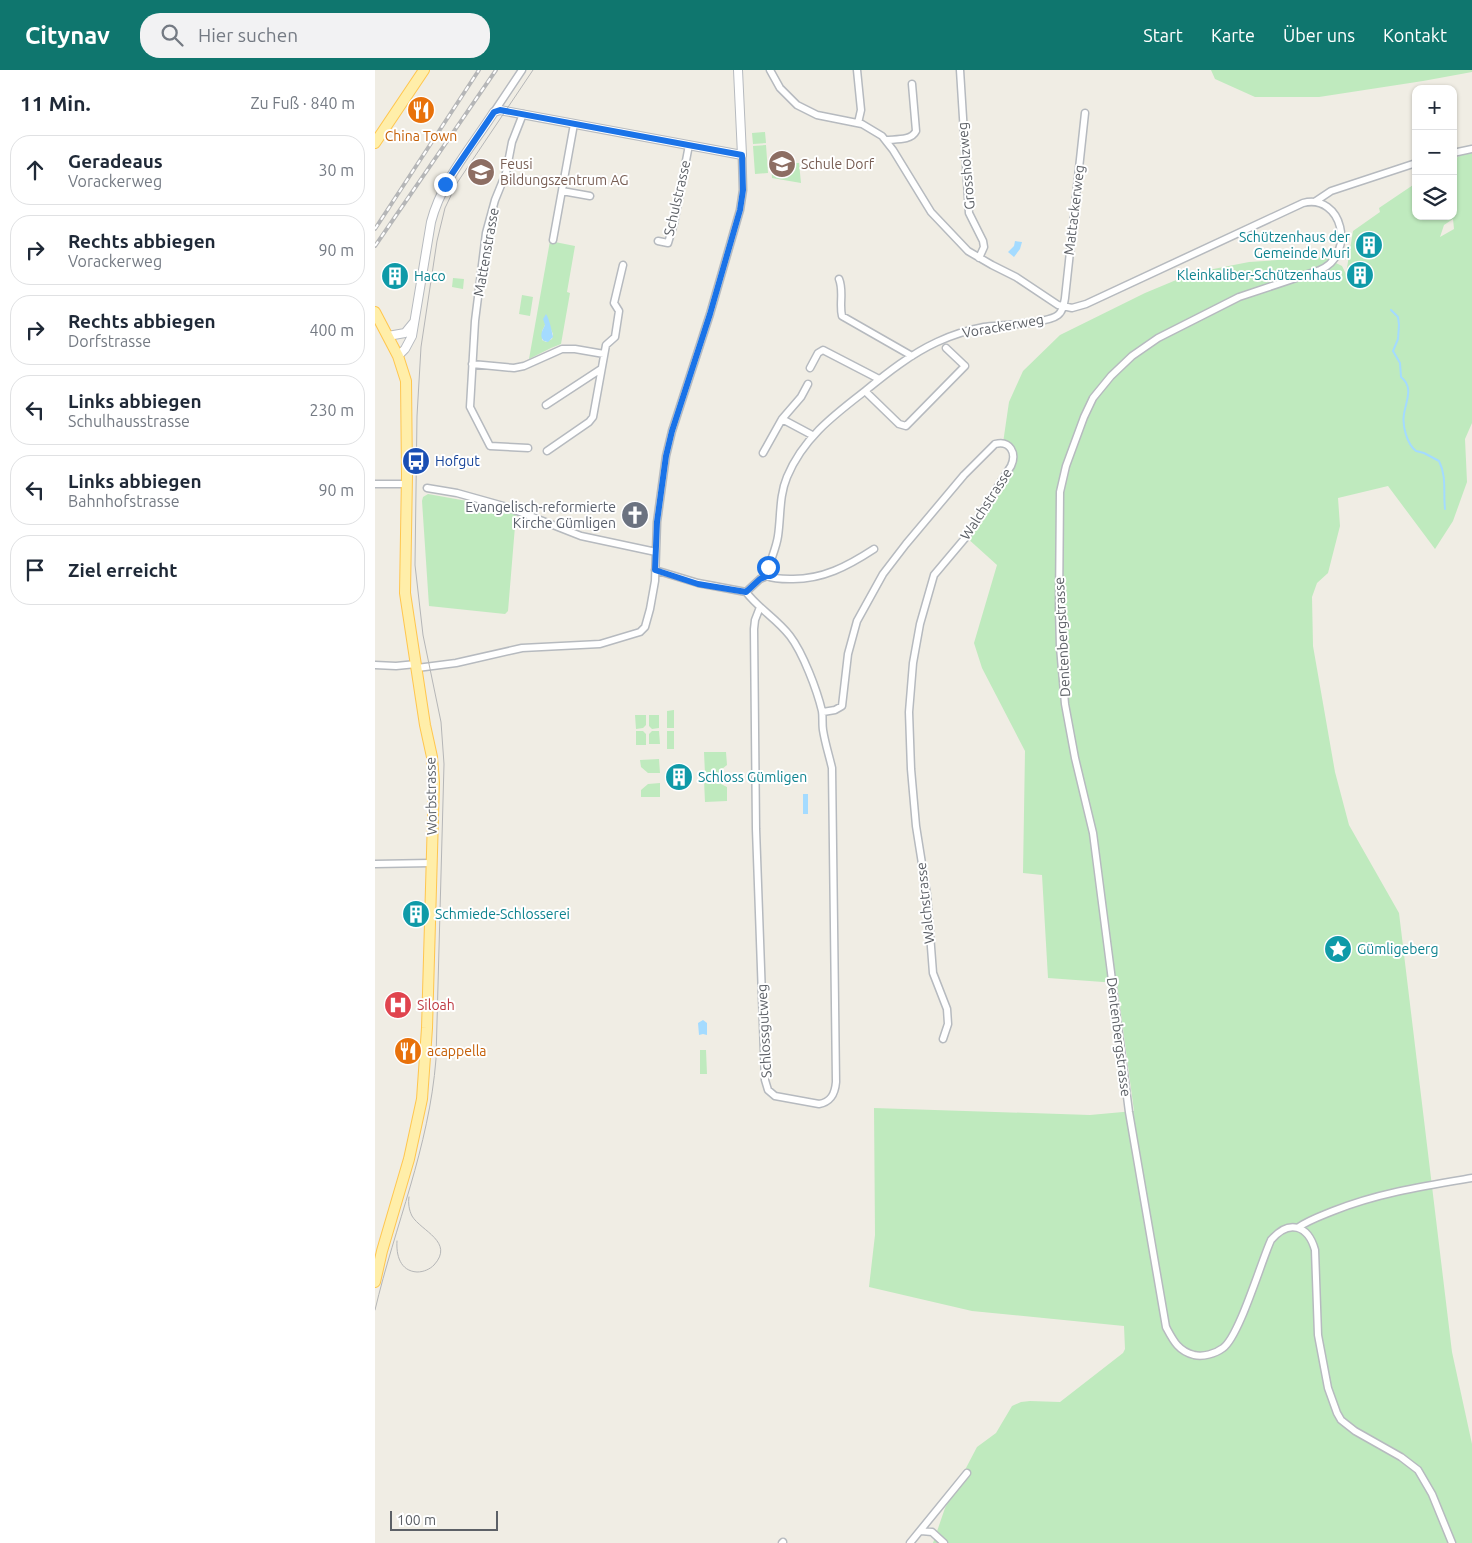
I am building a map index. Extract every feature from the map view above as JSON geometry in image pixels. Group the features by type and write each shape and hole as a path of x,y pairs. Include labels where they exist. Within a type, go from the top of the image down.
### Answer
{"main road":[{"path":"375,143 424,70"},
{"name":"Worbstrasse","path":"375,312 398,356 404,372 407,392 405,593 407,616 433,765 427,1028 422,1099 409,1159 382,1251 375,1282"}],"street":[{"path":"398,356 411,340 431,222 445,184 523,70"},
{"path":"375,664 416,666 456,663 522,648 600,644 630,635 642,629 648,618 655,570 661,494 672,431 710,314 740,210 743,190 737,70"},
{"path":"771,70 780,88 797,105 817,116 858,123 871,128 885,140 939,222 968,251 1016,277 1063,306 1072,308 1086,304 1289,209 1316,201 1331,191 1412,164"},
{"path":"857,70 861,110 858,123"},
{"name":"Grossholzweg","path":"960,70 969,213 983,241 984,247 979,258"},
{"path":"885,140 910,138 915,135 911,84"},
{"path":"494,112 500,110 742,155"},
{"name":"Mattackerweg","path":"1063,306 1085,113"},
{"name":"Mattenstrasse","path":"523,114 512,142 505,173 486,233 475,315 471,408 490,446 528,448"},
{"path":"553,240 574,124"},
{"name":"Schulstrasse","path":"658,241 668,243 674,223 689,145"},
{"path":"1457,152 1472,149"},
{"path":"562,191 590,196"},
{"name":"Dentenbergstrasse","path":"1316,201 1333,214 1342,230 1341,246 1333,261 1320,270 1239,297 1158,338 1132,356 1093,398 1084,417 1063,476 1059,508 1060,648 1065,704 1075,758 1093,833 1129,1112 1166,1327 1179,1348 1191,1354 1201,1357 1224,1348 1237,1326 1271,1240 1283,1230 1299,1227 1345,1206 1383,1194 1472,1178"},
{"path":"547,451 589,422 593,417 606,345 615,337 619,311 614,303 623,266"},
{"path":"839,279 842,286 840,308 842,316 912,356"},
{"name":"Vorackerweg","path":"767,576 778,538 780,503 786,479 797,457 812,435 846,404 879,379 937,341 986,327 1016,325 1056,316 1063,306"},
{"path":"388,336 405,333 414,322"},
{"path":"865,391 899,424 906,426 965,366 946,348"},
{"path":"472,364 514,368 524,366 562,349 575,349 604,354"},
{"path":"810,368 818,353 823,350 879,379"},
{"path":"546,405 601,370"},
{"path":"763,453 782,419 801,396 808,384"},
{"path":"782,419 812,435"},
{"name":"Walchstrasse","path":"823,712 835,710 842,706 848,654 857,621 883,574 964,476 995,444 1008,445 1013,452 1011,466 966,537 934,575 922,616 913,663 909,712 912,778 916,826 927,895 933,974 947,1009 948,1024 943,1039"},
{"path":"375,484 407,484"},
{"path":"427,488 457,493 507,507 581,536 656,552"},
{"path":"746,592 760,579 767,576 775,579 800,580 819,576 834,571 874,549"},
{"path":"655,570 698,584 746,592 776,620 795,643 804,660 823,712"},
{"name":"Schlossgutweg","path":"760,607 754,629 755,809 765,1080 768,1090 775,1096 819,1104 826,1102 833,1096 836,1082 833,783 832,768 823,731 823,712"},
{"path":"375,864 431,862"},
{"path":"1299,1227 1308,1234 1315,1250 1318,1335 1326,1380 1337,1413 1355,1431 1401,1457 1418,1470 1432,1494 1452,1543"},
{"path":"910,1543 967,1473"},
{"path":"921,1530 932,1532 945,1543"}],"green space":[{"path":"1211,70 1472,70 1472,72 1319,97 1255,97 1215,79"},
{"path":"765,132 766,143 753,144 752,133"},
{"path":"766,145 768,173 755,174 753,146"},
{"path":"1472,148 1472,423 1465,439 1467,482 1453,521 1435,549 1388,486 1338,498 1340,526 1328,573 1317,583 1312,597 1313,646 1335,772 1349,825 1399,913 1452,1352 1472,1444 1472,1543 933,1543 945,1508 977,1447 996,1433 1012,1406 1030,1401 1060,1402 1123,1353 1125,1349 1124,1326 972,1311 869,1287 875,1235 874,1108 1090,1115 1134,1111 1117,983 1048,978 1042,875 1023,873 1025,751 982,668 974,643 997,565 966,537 1013,456 1003,443 1009,402 1023,371 1060,335 1145,293 1193,273 1249,262 1324,257 1342,266 1346,274 1353,231 1380,212 1379,208 1412,186 1412,220 1452,220 1444,225 1440,237 1454,229 1453,220 1457,220 1457,157"},
{"path":"795,163 799,163 801,183 772,178 771,166 794,167"},
{"path":"550,241 575,246 567,292 570,293 561,344 529,359","holes":["545,325 549,325 553,334 552,339 546,342 542,340 542,331"]},
{"path":"453,278 464,279 463,289 452,287"},
{"path":"522,295 533,297 530,316 519,314"},
{"path":"428,494 478,503 516,514 508,611 505,614 429,606 422,501 423,497"},
{"path":"674,710 674,728 667,728 667,711"},
{"path":"635,715 646,715 646,725 643,728 636,729"},
{"path":"649,715 659,715 659,728 652,729 649,726"},
{"path":"636,731 643,731 646,734 646,745 636,745"},
{"path":"652,731 659,731 660,744 649,744 649,734"},
{"path":"667,731 674,731 674,749 667,749"},
{"path":"704,752 726,752 727,765 719,773 705,774"},
{"path":"659,759 660,773 648,773 641,767 640,760"},
{"path":"704,780 719,780 721,784 727,787 727,801 705,802"},
{"path":"660,783 660,797 641,797 641,790 648,784"},
{"path":"700,1050 706,1050 707,1074 700,1074"}],"water":[{"path":"1015,241 1022,242 1020,249 1014,257 1008,252 1014,246"},
{"path":"546,314 553,337 548,342 542,339 541,335 545,325 543,319"},
{"path":"803,794 808,794 808,814 803,814"},
{"path":"703,1020 707,1023 707,1035 699,1035 698,1023"}],"waterway":[{"path":"1391,310 1398,317 1399,325 1398,339 1393,351 1400,363 1401,377 1405,381 1408,390 1404,414 1406,434 1410,444 1416,451 1439,461 1444,479 1445,509"}],"tram line":[{"path":"375,1310 419,1155 432,1092 436,1059 444,764 441,722 423,635 415,565 417,416 421,347 437,241 445,208 457,183 533,70"},
{"path":"397,1241 398,1257 403,1265 411,1271 420,1272 429,1269 439,1257 441,1250 439,1243 412,1216 409,1197"}],"railway":[{"path":"375,229 479,70"},
{"path":"375,246 496,70"}],"place":[{"name":"China Town","path":"421,110"},
{"name":"Schule Dorf","path":"782,164"},
{"name":"Feusi Bildungszentrum AG","path":"481,172"},
{"name":"Schützenhaus der Gemeinde Muri","path":"1369,245"},
{"name":"Kleinkaliber-Schützenhaus","path":"1360,275"},
{"name":"Haco","path":"395,276"},
{"name":"Hofgut","path":"416,461"},
{"name":"Evangelisch-reformierte Kirche Gümligen","path":"635,515"},
{"name":"Schloss Gümligen","path":"679,777"},
{"name":"Schmiede-Schlosserei","path":"416,914"},
{"name":"Gümligeberg","path":"1338,949"},
{"name":"Siloah","path":"398,1005"},
{"name":"acappella","path":"408,1051"}],"route":[{"path":"445,184 497,110 742,155 743,199 666,456 657,522 655,570 698,584 746,592 760,579 767,576 768,567"}]}
